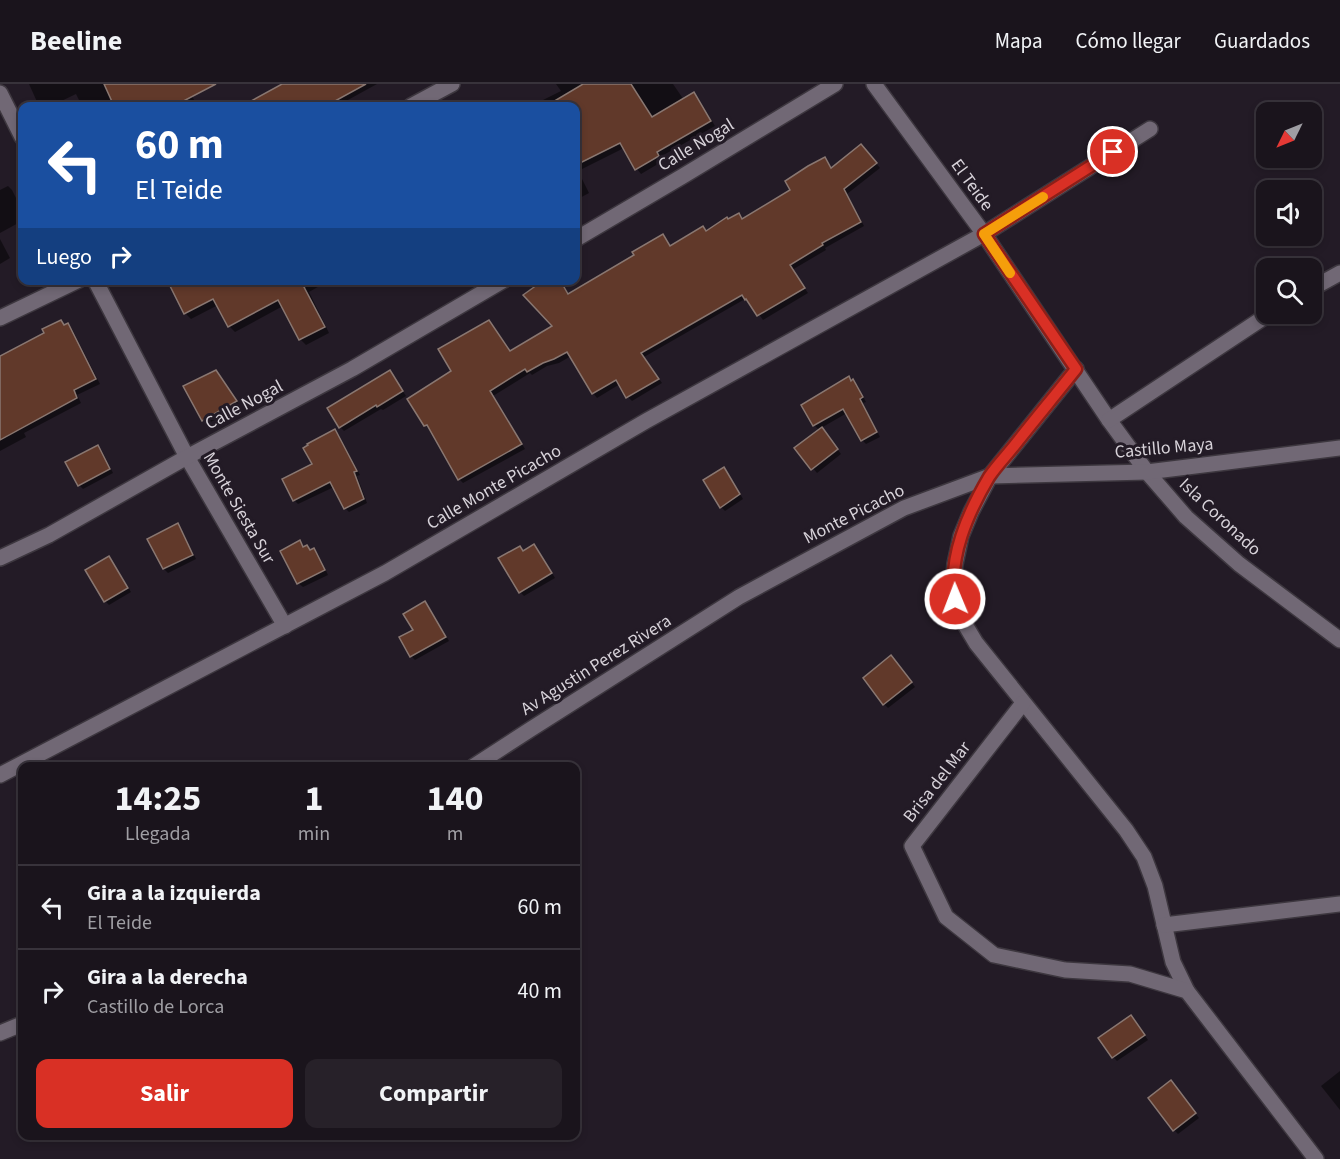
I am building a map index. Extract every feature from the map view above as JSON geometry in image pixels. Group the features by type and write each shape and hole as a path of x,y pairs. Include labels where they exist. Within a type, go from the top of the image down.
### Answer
{"street":[{"path":"418,102 452,84"},
{"name":"Calle Nogal","path":"580,237 835,84"},
{"name":"El Teide","path":"874,84 984,234 1076,369"},
{"path":"0,93 18,129"},
{"name":"Calle Monte Picacho","path":"25,762 385,573 646,421 984,234 1150,129"},
{"path":"1322,283 1340,273"},
{"path":"0,318 69,285"},
{"name":"Monte Siesta Sur","path":"98,285 187,458 285,626"},
{"name":"Calle Nogal","path":"0,558 49,535 352,369 495,285"},
{"path":"1109,420 1256,323"},
{"path":"1076,369 990,476 971,512 961,536 955,564 953,587 957,611 976,643 1126,830 1144,857 1155,886 1173,962 1187,991 1316,1159"},
{"name":"Isla Coronado","path":"1076,369 1147,472 1186,517 1239,564 1340,640"},
{"name":"Castillo Maya","path":"990,476 1147,472 1340,448"},
{"name":"Monte Picacho","path":"739,597 904,508 990,476"},
{"name":"Av Agustin Perez Rivera","path":"480,762 739,597"},
{"name":"Brisa del Mar","path":"1023,703 912,846 946,917 994,955 1065,970 1130,974 1187,991"},
{"name":"Calle Monte Picacho","path":"0,774 18,765"},
{"path":"1164,925 1340,904"},
{"path":"0,1033 18,1026"}],"building":[{"path":"104,84 216,84 182,102 112,102"},
{"path":"282,84 366,84 333,102 249,102"},
{"path":"583,84 631,84 652,117 694,92 711,121 657,152 659,156 635,170 620,143 580,163 580,102 553,102"},
{"path":"861,144 877,163 844,189 861,222 822,243 823,245 790,265 805,288 757,316 742,295 641,353 659,379 626,398 616,380 592,394 567,352 527,372 525,369 490,391 522,444 458,480 427,425 424,426 407,399 451,371 438,349 489,320 510,351 552,326 523,295 537,285 563,285 568,294 634,255 632,252 663,234 670,246 703,226 706,231 727,217 728,219 739,213 742,219 790,190 785,181 808,166 825,157 831,168"},
{"path":"170,285 307,285 304,287 325,327 299,340 278,300 228,327 213,299 184,314"},
{"path":"61,320 64,325 68,323 96,379 74,390 77,398 0,440 0,356 44,333 42,329"},
{"path":"216,370 237,401 202,421 183,386"},
{"path":"390,370 403,391 339,428 327,408"},
{"path":"849,376 863,397 860,399 877,432 861,441 843,409 813,426 801,405"},
{"path":"822,427 838,449 811,470 794,448"},
{"path":"335,429 357,471 354,472 364,499 344,509 330,482 293,501 282,479 312,464 303,448"},
{"path":"98,445 110,469 78,486 65,462"},
{"path":"724,467 740,494 720,508 703,480"},
{"path":"178,523 193,555 163,569 147,539"},
{"path":"300,540 303,547 307,545 310,550 314,548 325,570 297,584 280,551"},
{"path":"534,544 552,573 519,593 498,558 520,546 523,551"},
{"path":"109,556 128,588 104,602 85,570"},
{"path":"425,601 446,637 410,657 399,637 413,630 403,614"},
{"path":"891,655 912,682 883,705 863,678"},
{"path":"1131,1015 1145,1035 1112,1058 1098,1038"},
{"path":"1171,1080 1196,1113 1173,1131 1148,1098"}],"slow traffic":[{"path":"1010,273 984,234 1043,197"}],"route":[{"path":"955,599 953,587 955,564 961,536 971,512 990,476 1076,369 984,234 1113,152"}]}
